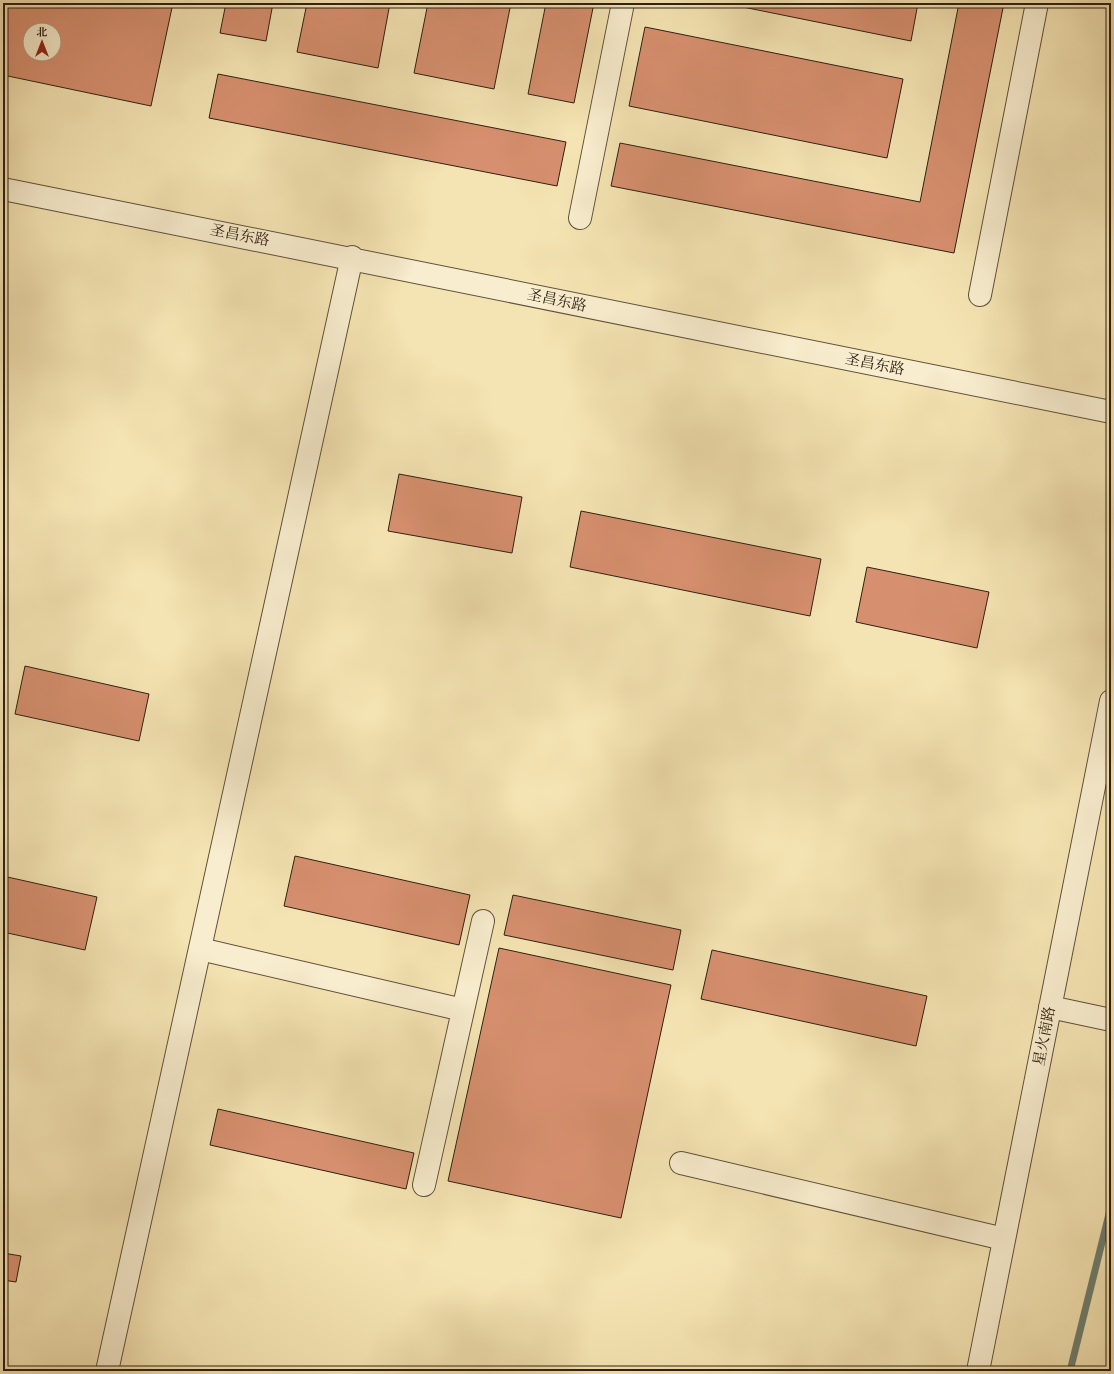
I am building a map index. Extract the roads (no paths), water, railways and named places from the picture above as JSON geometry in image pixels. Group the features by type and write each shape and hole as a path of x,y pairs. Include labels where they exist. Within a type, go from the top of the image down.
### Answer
{"street":[{"path":"580,218 623,3"},
{"path":"980,295 1038,3"},
{"name":"圣昌东路","path":"3,189 352,257 564,302 1111,412"},
{"path":"107,1371 352,257"},
{"name":"星火南路","path":"978,1371 1111,701"},
{"path":"424,1185 482,920"},
{"path":"200,949 463,1010"},
{"path":"1050,1007 1111,1020"},
{"path":"681,1163 1004,1239"}],"waterway":[{"path":"1070,1371 1111,1206"}]}
